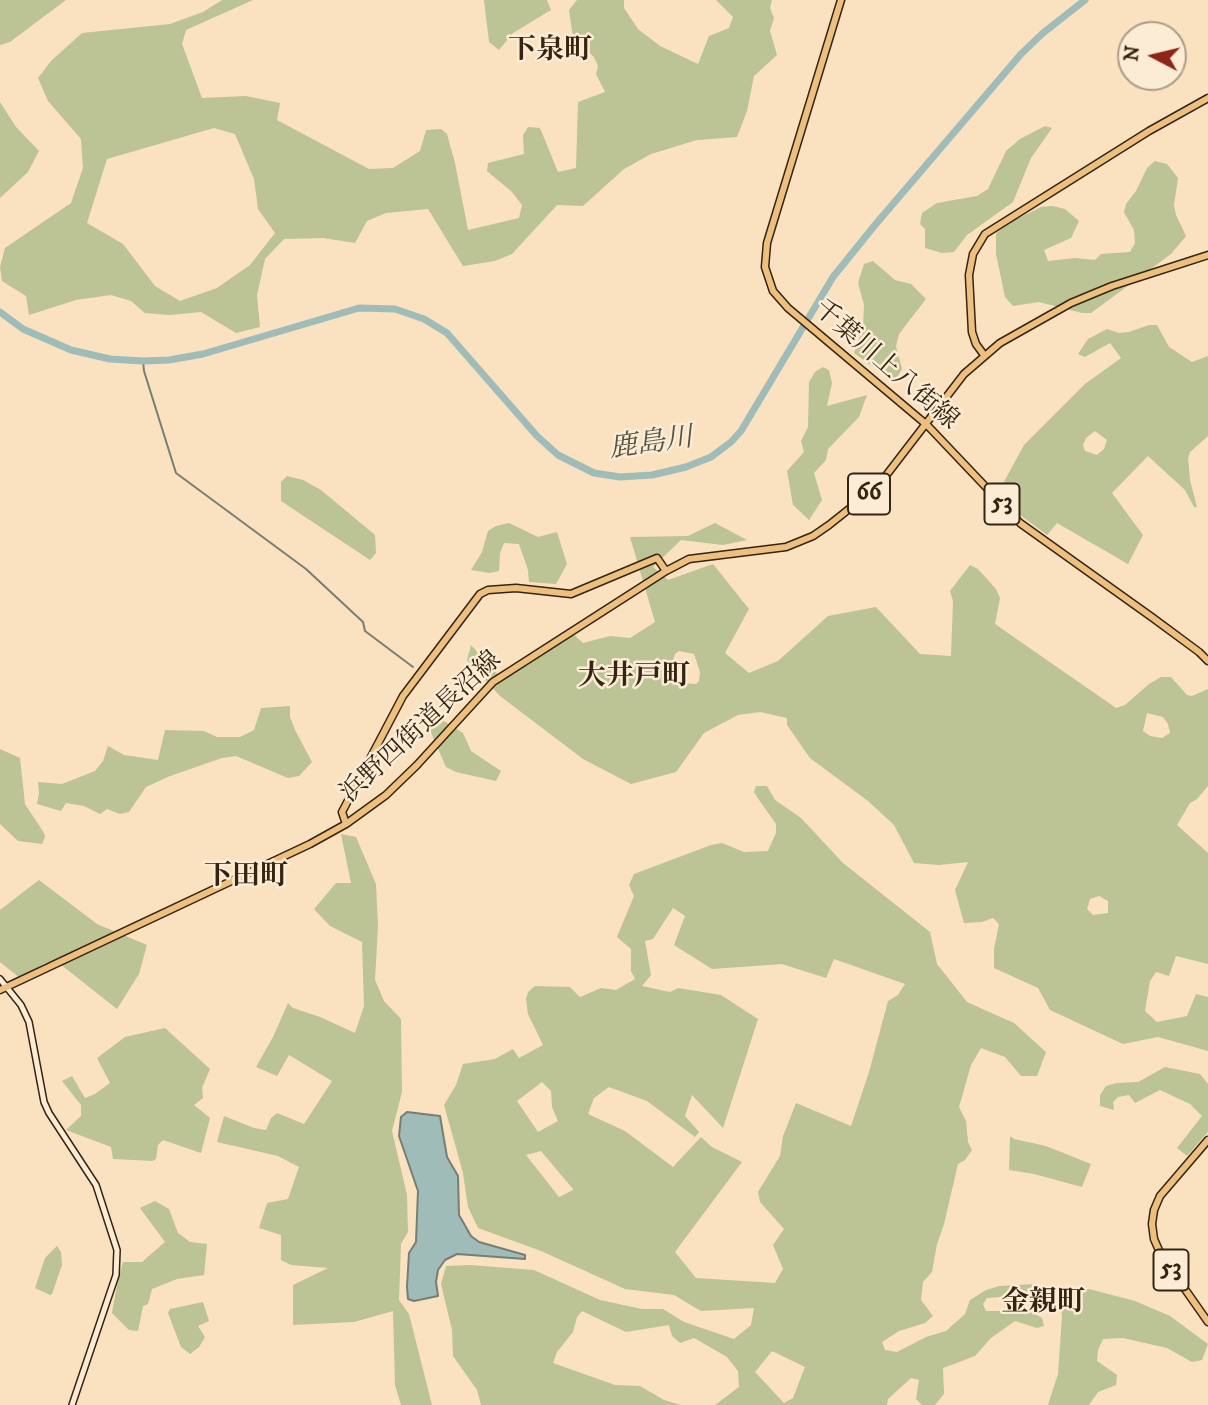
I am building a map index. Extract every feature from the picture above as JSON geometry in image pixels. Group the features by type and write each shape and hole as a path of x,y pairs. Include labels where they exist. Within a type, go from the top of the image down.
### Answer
{"main road":[{"name":"千葉川上八街線","path":"841,0 765,249 765,267 769,283 779,298 800,318 927,425 1028,530 1159,622 1208,661"},
{"path":"984,355 972,332 969,275 973,254 985,234 1149,131 1208,98"},
{"name":"浜野四街道長沼線","path":"3,988 310,844 346,824 386,795 493,682 666,571 689,559 778,549 813,536 878,486 964,374 984,355 1013,335 1071,303 1112,286 1208,255"},
{"name":"浜野四街道長沼線","path":"346,824 342,812 403,696 480,594 488,590 516,589 571,594 657,558 666,571"},
{"name":"53","path":"1208,1140 1165,1190 1154,1210 1153,1233 1159,1252 1208,1322"}],"street":[{"path":"0,979 3,988 21,1005 29,1021 44,1102 96,1185 117,1250 116,1275 72,1405"}],"green space":[{"path":"0,0 66,0 10,42 0,45"},
{"path":"222,0 253,0 186,30 182,44 202,98 246,96 280,103 277,120 369,169 393,168 420,151 426,130 441,129 447,134 455,163 468,230 519,218 522,205 512,192 487,171 488,163 524,154 523,135 528,127 540,128 558,172 576,168 578,102 605,92 596,74 598,66 594,57 573,38 569,10 577,0 624,0 624,8 638,29 660,46 698,64 709,36 729,28 733,17 716,0 772,0 770,8 774,18 770,31 777,55 754,76 747,111 737,137 697,140 651,154 624,169 583,206 557,205 512,254 495,261 463,266 428,209 386,213 367,221 355,243 323,238 284,239 265,259 257,295 260,327 236,333 201,312 169,315 145,313 131,301 111,295 76,300 29,315 26,296 2,281 0,267 5,248 71,203 83,168 81,139 48,101 38,78 51,61 82,33 170,24 203,12","holes":["214,128 235,134 254,179 258,209 275,233 250,265 217,288 180,301 155,286 123,244 87,223 107,159"]},
{"path":"484,0 547,0 551,10 513,33 499,50 489,42"},
{"path":"0,102 16,127 39,151 28,172 0,198"},
{"path":"1045,126 1052,128 1031,158 1013,202 967,235 954,252 942,253 925,248 925,229 920,224 922,213 937,203 977,196 988,189 1006,151 1020,139"},
{"path":"1155,161 1167,164 1178,178 1174,205 1186,236 1171,254 1091,313 1039,302 1013,306 1005,297 996,254 996,233 1041,207 1052,206 1065,209 1079,221 1071,238 1044,250 1048,261 1075,258 1095,260 1101,254 1130,252 1135,243 1134,230 1124,212 1126,204 1147,168"},
{"path":"873,261 895,280 911,284 926,299 899,334 896,346 902,369 896,379 891,380 854,353 863,328 864,305 858,283 864,264"},
{"path":"1157,325 1169,347 1192,362 1208,356 1208,436 1190,452 1188,458 1197,507 1194,507 1185,490 1148,456 1112,493 1143,535 1128,564 1057,523 1047,535 1019,514 1000,489 1024,445 1085,384 1121,358 1110,343 1085,357 1078,354 1088,339 1107,329 1119,333","holes":["1095,431 1107,440 1104,449 1097,455 1085,451 1083,445 1086,438"]},
{"path":"823,367 829,370 832,383 827,406 867,395 859,417 828,449 826,460 814,473 822,500 809,520 793,505 787,471 804,452 801,441 808,427 809,382 815,372"},
{"path":"287,476 303,480 321,490 375,535 376,553 370,560 281,501 281,482"},
{"path":"509,523 538,537 557,532 567,564 556,584 529,582 519,544 504,543 500,553 499,571 489,573 471,570 482,552 488,531"},
{"path":"715,523 747,540 723,545 681,540 653,567 668,580 713,564 749,609 725,653 749,673 778,661 828,616 876,607 920,654 951,656 953,601 950,591 970,565 978,569 996,589 1000,598 995,624 1116,708 1125,705 1161,677 1171,677 1187,695 1192,696 1208,689 1208,786 1190,803 1177,825 1208,853 1208,964 1176,956 1169,976 1156,972 1150,981 1145,1011 1157,1022 1187,1016 1196,994 1208,997 1208,1051 1158,1037 1123,1044 1050,1010 1038,988 994,968 994,949 999,924 993,918 964,923 955,890 968,862 939,865 914,863 894,825 868,801 810,758 787,725 787,718 760,712 738,715 704,733 676,772 631,784 583,759 500,696 467,660 471,645 501,678 534,660 570,631 583,643 610,636 630,638 655,622 630,537 688,536","holes":["679,651 694,654 700,672 696,684 682,683 673,676 672,663","1147,713 1163,717 1170,733 1162,738 1150,736 1143,731","1099,896 1108,901 1108,913 1093,915 1087,909 1090,899"]},
{"path":"290,706 290,717 312,762 299,776 288,778 236,756 222,758 146,787 129,812 120,814 107,809 100,814 84,806 66,803 61,811 37,804 38,782 62,784 95,771 103,761 108,746 124,755 158,760 165,730 204,731 217,737 240,737 254,730 261,708"},
{"path":"434,715 463,733 471,751 501,771 496,781 456,772 446,767 429,728 429,718"},
{"path":"0,749 20,758 25,804 44,833 42,844 18,841 0,824"},
{"path":"756,786 767,786 775,800 801,818 843,863 930,932 937,964 967,1002 1014,1023 1046,1052 1037,1076 1021,1076 1005,1057 981,1048 971,1065 959,1107 966,1121 968,1142 972,1150 965,1160 958,1164 932,1272 923,1282 921,1300 933,1316 925,1323 899,1331 882,1342 885,1350 897,1352 926,1337 946,1331 965,1314 970,1300 986,1290 999,1286 1036,1284 1063,1297 1071,1291 1089,1289 1135,1301 1170,1316 1208,1344 1202,1360 1192,1362 1167,1348 1123,1338 1103,1339 1097,1361 1117,1375 1116,1385 1098,1392 1089,1405 1048,1405 1058,1374 1061,1302 1029,1292 987,1298 983,1304 986,1311 1030,1311 1042,1318 1044,1326 1037,1328 1015,1321 991,1338 975,1356 943,1368 944,1394 935,1405 922,1405 916,1399 919,1380 911,1378 888,1399 887,1405 715,1405 739,1387 738,1371 727,1357 694,1338 680,1343 672,1336 669,1325 626,1332 582,1311 577,1317 573,1332 557,1352 553,1363 615,1385 640,1386 664,1400 681,1405 481,1405 477,1390 453,1356 452,1330 441,1284 446,1266 534,1270 600,1300 642,1309 663,1309 684,1322 734,1339 751,1325 754,1308 701,1311 674,1295 625,1289 541,1251 478,1228 468,1207 463,1173 444,1105 456,1085 463,1064 495,1059 513,1049 519,1058 543,1045 528,1014 526,999 528,992 535,986 570,987 580,997 601,988 616,990 635,979 631,971 631,949 617,937 634,896 629,885 634,874 722,843 744,852 768,851 776,833 776,824 754,792","holes":["673,908 685,916 674,945 712,969 782,964 826,978 834,959 905,984 898,995 888,1001 851,1126 796,1103 783,1136 780,1156 758,1192 760,1202 784,1229 773,1245 783,1269 775,1283 696,1278 675,1252 742,1162 712,1147 701,1137 673,1167 625,1131 588,1114 594,1098 609,1087 647,1101 695,1137 699,1132 685,1116 692,1095 723,1128 758,1019 721,995 678,988 670,992 642,986 651,975 645,941 653,939","542,1082 551,1091 552,1107 558,1121 538,1132 517,1101","541,1151 573,1190 559,1197 526,1155","772,1351 805,1367 793,1398 784,1403 755,1372"]},
{"path":"341,834 356,837 376,884 378,926 375,980 384,1001 401,1019 402,1092 392,1131 407,1195 408,1232 401,1244 399,1300 409,1314 432,1405 401,1405 395,1385 393,1311 354,1322 293,1325 293,1285 328,1268 291,1265 281,1260 281,1235 259,1228 267,1203 288,1199 299,1167 278,1156 217,1142 224,1116 266,1130 271,1118 277,1113 304,1124 332,1081 289,1055 277,1076 256,1067 288,1003 293,1008 355,1033 364,1006 362,942 330,926 314,909 336,883 351,883"},
{"path":"39,880 97,924 147,945 139,974 117,1009 55,960 20,978 0,962 0,910"},
{"path":"165,1028 210,1069 202,1088 203,1098 194,1105 210,1118 201,1153 163,1140 158,1145 156,1159 153,1161 113,1159 111,1147 66,1130 81,1116 81,1105 62,1081 72,1076 85,1098 95,1094 110,1083 97,1058 125,1037"},
{"path":"1165,1067 1200,1074 1208,1084 1208,1132 1187,1156 1177,1148 1202,1116 1190,1104 1160,1090 1135,1103 1129,1095 1118,1097 1113,1102 1114,1110 1100,1106 1100,1095 1106,1086 1138,1082"},
{"path":"1010,1136 1046,1146 1091,1164 1082,1187 1009,1170"},
{"path":"155,1201 169,1209 178,1233 190,1242 207,1244 204,1275 177,1279 152,1289 148,1304 143,1306 138,1331 129,1330 112,1313 117,1285 123,1262 142,1262 165,1242 140,1208"},
{"path":"57,1246 61,1252 62,1265 50,1295 35,1288 45,1258"},
{"path":"203,1302 209,1321 198,1326 205,1337 199,1347 190,1354 181,1347 168,1313 170,1309"}],"water":[{"path":"407,1112 440,1116 447,1157 458,1176 459,1215 471,1236 479,1242 525,1255 525,1259 457,1254 445,1260 438,1270 438,1296 414,1301 408,1299 407,1287 409,1253 416,1242 418,1191 399,1136 401,1117"}],"waterway":[{"name":"鹿島川","path":"0,312 23,329 71,350 110,359 143,361 203,354 359,308 395,309 424,319 447,333 537,436 558,455 594,473 620,477 652,475 686,467 711,457 741,431 833,277 1021,54 1085,0"},
{"path":"143,361 176,473 306,569 363,622 365,631 413,667"}],"district":[{"name":"下泉町","path":"550,52"},
{"name":"大井戸町","path":"634,678"},
{"name":"下田町","path":"246,878"},
{"name":"金親町","path":"1043,1304"}]}
